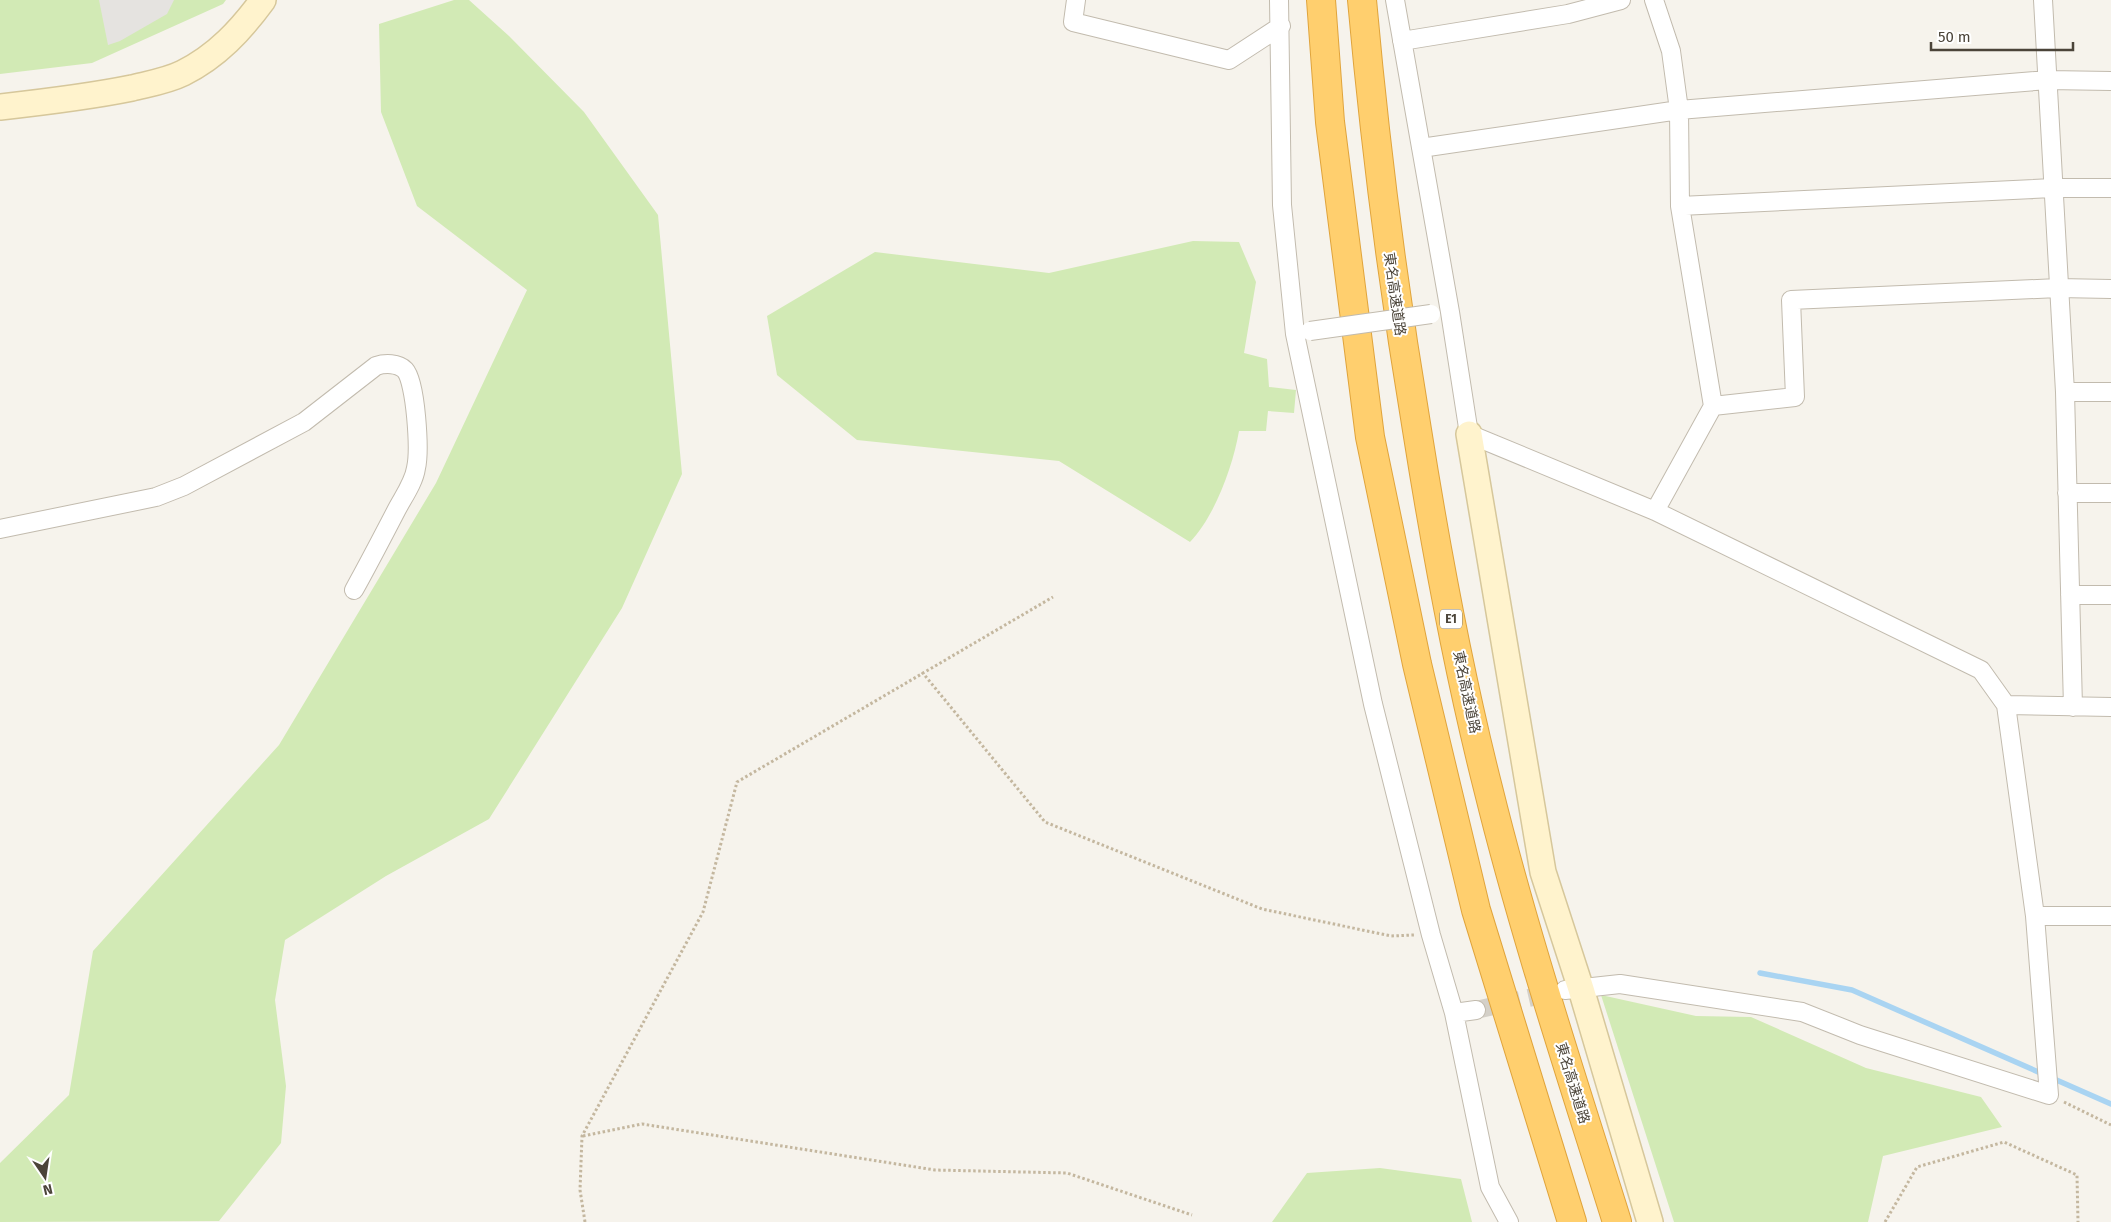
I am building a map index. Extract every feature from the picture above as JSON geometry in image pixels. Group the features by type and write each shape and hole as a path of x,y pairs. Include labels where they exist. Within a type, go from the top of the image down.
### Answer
{"highway":[{"path":"1322,0 1330,122 1374,456 1417,664 1476,910 1572,1222"},
{"name":"東名高速道路","path":"1362,0 1372,117 1392,276 1437,553 1490,796 1530,942 1617,1222"}],"street":[{"path":"0,107 83,98 151,84 182,74 213,54 242,29 263,0"},
{"path":"1076,0 1073,22 1229,60 1281,26"},
{"path":"1279,0 1281,26 1282,205 1303,333 1373,704 1431,935 1454,1013 1490,1187 1509,1222"},
{"path":"1395,0 1450,312 1543,872 1573,989 1650,1222"},
{"path":"1402,41 1568,14 1621,0"},
{"path":"1654,0 1670,51 1679,110 1680,206 1713,406 1655,511"},
{"path":"2043,0 2065,392 2074,707"},
{"path":"1421,148 1679,110 2048,80 2111,81"},
{"path":"1680,206 2053,188 2111,188"},
{"path":"1713,406 1795,397 1791,300 2058,288 2111,288"},
{"path":"1303,333 1450,312"},
{"path":"0,529 156,497 184,486 304,422 376,366 383,364 398,366 406,371 410,382 417,447 416,468 410,486 354,590"},
{"path":"2065,392 2111,392"},
{"path":"1469,434 1655,511 1981,670 2006,706 2035,916 2048,1095 1860,1035 1802,1012 1620,984 1573,989"},
{"path":"2068,493 2111,493"},
{"path":"2070,595 2111,595"},
{"path":"2006,706 2111,707"},
{"path":"2035,916 2111,916"},
{"path":"1454,1013 1476,1010"}],"path":[{"path":"586,1222 580,1190 582,1136 703,912 737,782 922,672 1054,598"},
{"path":"922,672 1045,822 1262,909 1391,936 1431,935"},
{"path":"2048,1095 2111,1124"},
{"path":"582,1136 642,1124 935,1170 1067,1173 1192,1215"},
{"path":"1885,1222 1917,1167 2004,1142 2077,1175 2078,1222"}],"green space":[{"path":"0,0 226,0 223,4 92,63 0,74"},
{"path":"454,0 469,0 509,36 584,112 658,215 682,474 622,608 489,819 386,876 285,940 275,1000 286,1086 281,1143 219,1221 0,1222 0,1163 69,1095 93,951 279,745 436,483 527,290 417,206 381,112 379,24"},
{"path":"1193,241 1239,242 1256,282 1244,353 1267,359 1269,387 1296,390 1294,413 1268,411 1266,431 1239,431 1222,490 1207,519 1190,542 1059,461 857,440 777,375 767,316 875,252 1049,273"},
{"path":"1601,995 1696,1016 1751,1017 1866,1068 1981,1097 2002,1127 1883,1156 1868,1222 1674,1222"},
{"path":"1380,1168 1461,1179 1472,1222 1272,1222 1307,1173"}],"shaded area":[{"path":"99,0 174,0 167,14 120,41 108,45"}],"waterway":[{"path":"1760,973 1852,990 2111,1104"}],"tunnel":[{"path":"1476,1010 1555,992"}]}
